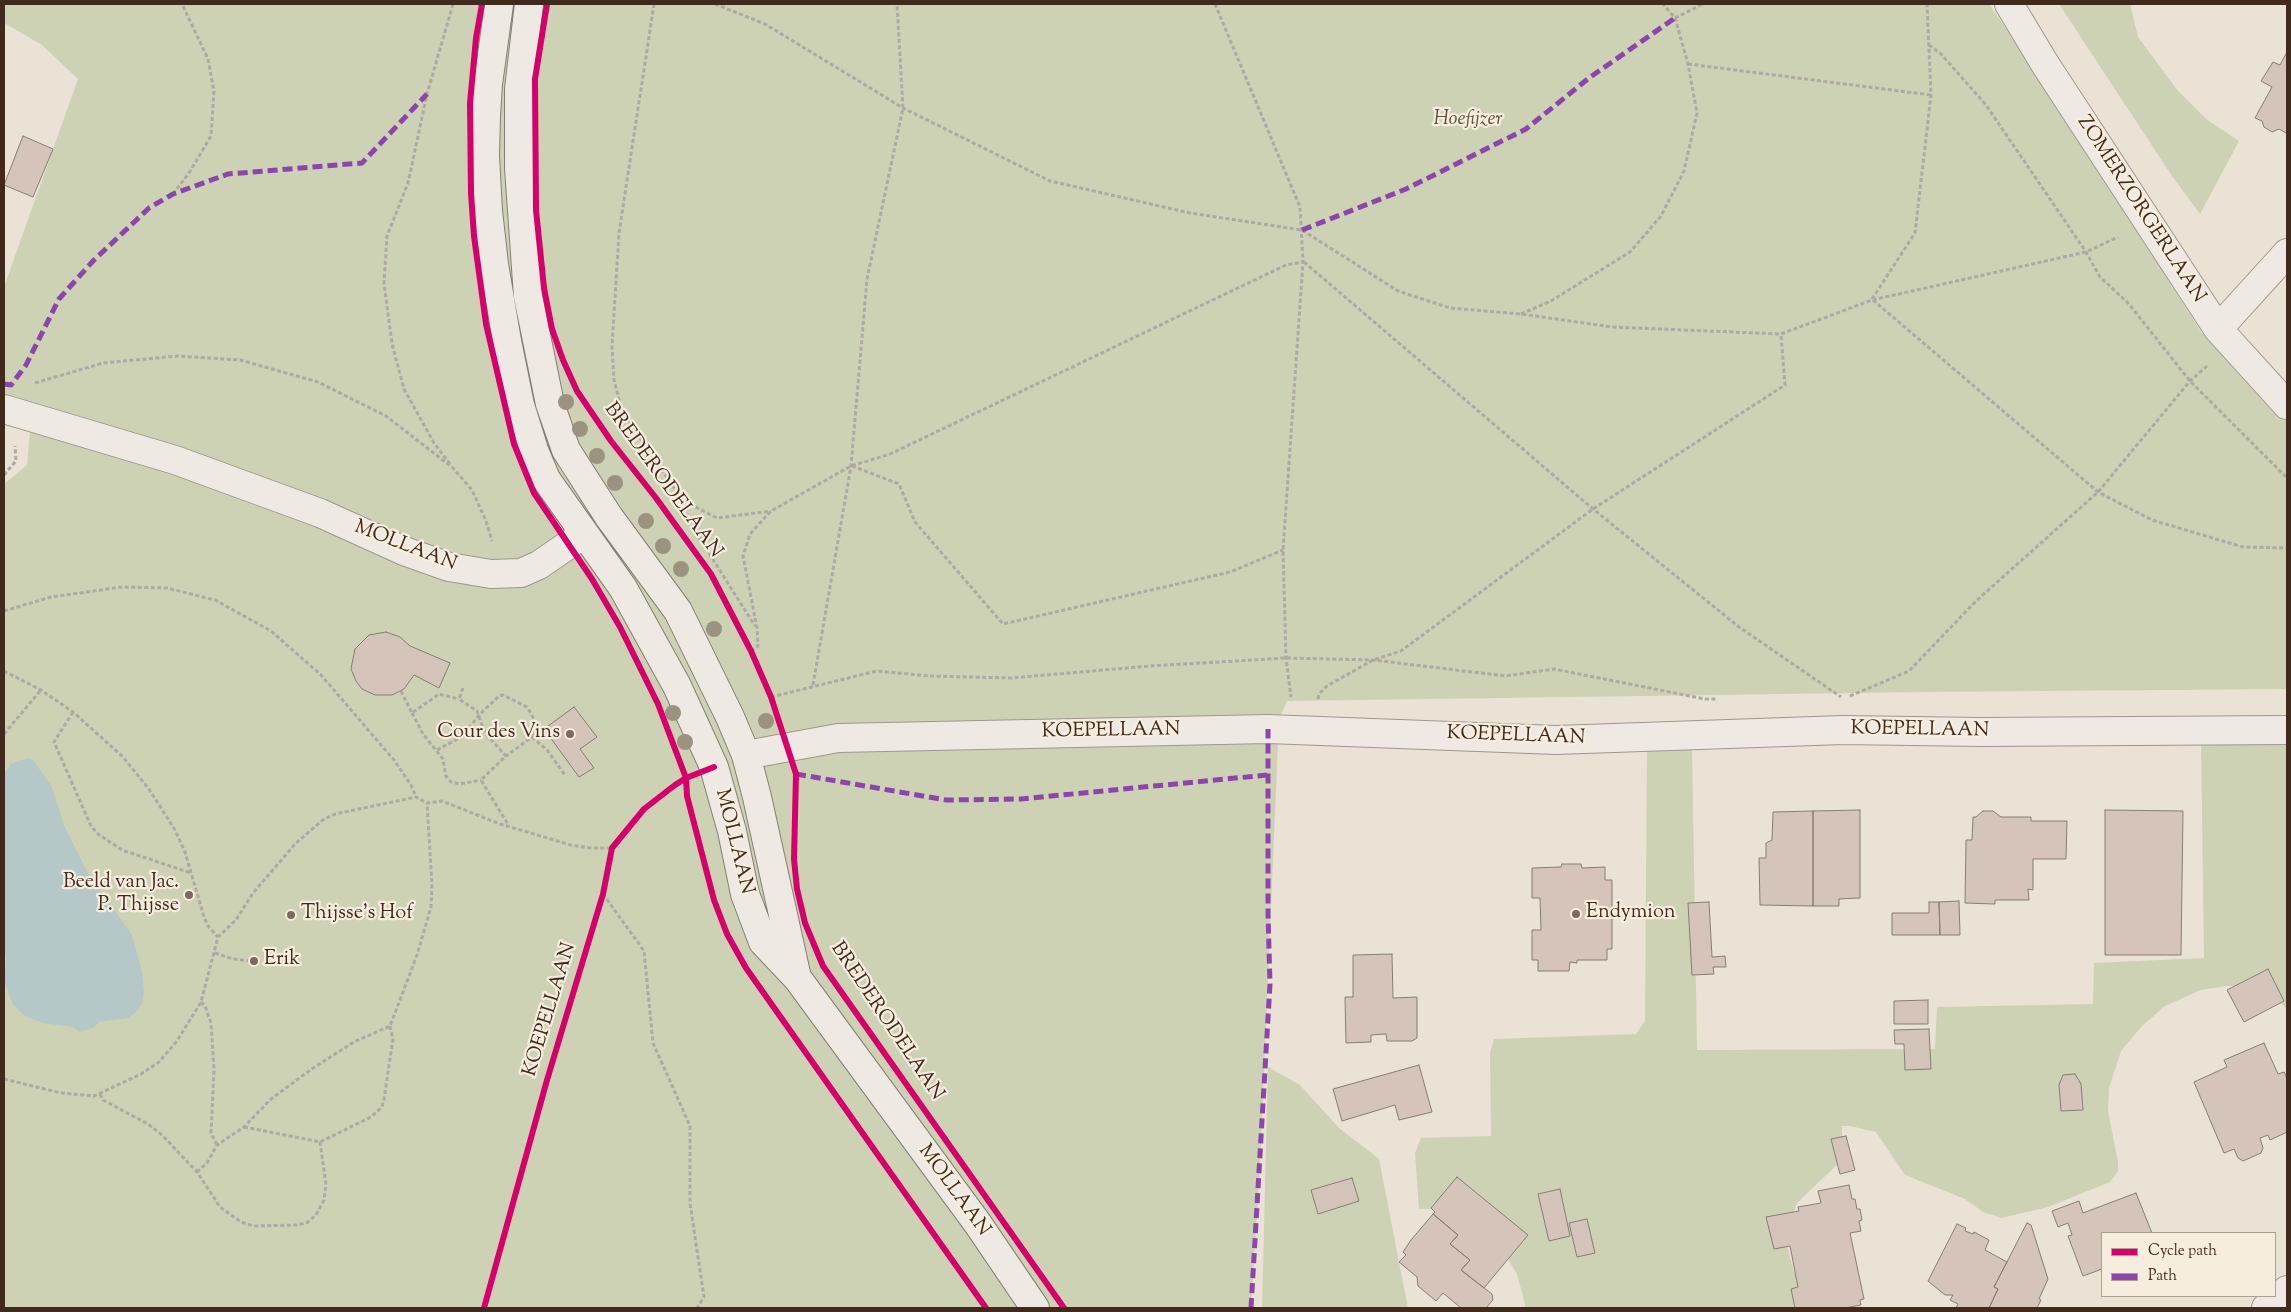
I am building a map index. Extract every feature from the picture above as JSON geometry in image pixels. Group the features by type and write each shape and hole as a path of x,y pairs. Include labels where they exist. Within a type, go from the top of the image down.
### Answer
{"street":[{"path":"499,4 488,84 486,136 488,211 494,264 520,405 534,450 546,479 584,534 609,517 566,450 555,421 528,296 519,168 520,89 529,4"},
{"name":"ZOMERZORGERLAAN","path":"2009,4 2050,72 2218,329 2287,405"},
{"path":"2218,329 2287,253"},
{"name":"MOLLAAN","path":"4,409 175,460 320,513 404,551 449,567 503,575 520,573 539,565 584,534 623,588 646,628 677,686 714,767 732,831 744,894 763,942 798,978 972,1216 1035,1308"},
{"name":"MOLLAAN","path":"609,517 678,611 709,671 746,755 798,978"},
{"name":"KOEPELLAAN","path":"714,767 746,755 838,738 1303,728 1556,740 1843,730 1981,732 2287,730"},
{"path":"2266,1308 2287,1290"}],"path":[{"path":"173,194 189,173 211,136 214,91 208,59 182,4"},
{"path":"453,4 427,94 408,183 387,236 384,283 392,344 404,389 434,443 472,490 483,513 503,575"},
{"path":"654,4 619,233 614,310 613,372 622,411 683,501 690,523 757,628"},
{"path":"715,4 765,24 903,108 1050,181 1190,213 1302,230 1398,291 1450,308 1521,314 1612,328 1782,334 1872,300 2086,252"},
{"path":"813,685 851,466 867,279 903,108 897,4"},
{"path":"1215,4 1300,207 1304,262 1283,550 1286,658 1303,728"},
{"path":"1521,314 1551,301 1630,252 1661,216 1684,171 1697,113 1688,64 1675,18 1663,4"},
{"path":"1675,18 1703,4"},
{"path":"1872,300 1915,234 1931,95 1926,4"},
{"path":"1929,45 1941,54 1986,105 2086,252 2100,276 2128,303 2190,382 2287,478"},
{"path":"1688,64 1931,95"},
{"path":"751,651 758,646 757,628 743,556 750,534 772,511 851,466 890,454 1286,266 1304,262"},
{"path":"1304,262 1593,509 1739,627 1843,698"},
{"path":"1872,300 2098,492 2161,523 2243,547 2287,548"},
{"path":"1834,699 1843,698 1909,671 1976,601 2098,492 2190,382 2220,356 2218,329"},
{"path":"1303,728 1319,694 1327,686 1373,660 1401,651 1593,509 1785,384 1782,334"},
{"path":"29,385 103,363 177,356 240,360 326,386 386,416 453,468"},
{"path":"851,466 899,484 915,522 1003,624 1230,572 1283,550"},
{"path":"683,501 717,518 772,511"},
{"path":"4,611 51,597 122,587 167,588 215,600 271,631 321,675 394,760 411,785 416,797 427,803 442,801 510,827 571,845 590,848 612,848"},
{"path":"747,642 754,659"},
{"path":"771,697 813,685 877,671 929,676 1011,678 1150,666 1286,658 1373,660 1506,676 1554,669 1705,699 1724,699"},
{"path":"4,671 42,690 74,712 122,756 149,789 175,830 191,873 204,917 208,926 218,937"},
{"path":"459,699 463,688"},
{"path":"4,734 42,690"},
{"path":"768,690 788,748"},
{"path":"401,691 423,734 443,759 446,776 451,782 460,784 481,780 506,756 532,737 534,719 527,707 510,697 499,696 461,738 437,750"},
{"path":"412,713 439,694 459,699 476,711 480,716 485,733 506,756"},
{"path":"74,712 54,742 91,826 98,834 122,850 191,873"},
{"path":"532,737 546,750 565,775"},
{"path":"481,780 510,827"},
{"path":"4,1079 61,1093 94,1096 141,1074 159,1062 177,1041 201,1002 218,937 236,920 253,893 286,853 324,819 346,810 416,797"},
{"path":"244,1127 320,1142 362,1123 382,1107 393,1039 390,1026 418,955 431,907 432,885 427,803"},
{"path":"610,858 612,848 618,842"},
{"path":"600,903 604,885"},
{"path":"603,894 644,951 653,1043 690,1126 690,1203 704,1297 697,1308"},
{"path":"215,953 233,959 250,961"},
{"path":"201,1002 205,1006 211,1023 214,1070 211,1133 217,1145"},
{"path":"197,1172 207,1163 217,1145 244,1127 271,1099 313,1068 354,1042 390,1026"},
{"path":"100,1094 103,1100 148,1124 162,1135 197,1172 220,1207 241,1222 271,1228 298,1225 308,1222 316,1215 324,1200 326,1185 320,1142"}],"green space":[{"name":"Hoefijzer","path":"4,4 1989,4 2032,66 2201,332 2287,421 2287,689 1287,701 1279,719 1260,1166 1251,1308 4,1308 4,484 27,465 32,406 4,393 4,287 78,79 42,45 4,23"},
{"path":"2059,4 2130,4 2138,37 2178,91 2206,119 2239,141 2200,214 2172,176"},
{"path":"2287,739 2287,1009 2270,993 2251,986 2226,986 2201,990 2165,1006 2142,1026 2121,1051 2109,1088 2108,1111 2118,1162 2118,1171 2110,1182 2048,1207 2001,1218 1983,1212 1965,1199 1905,1175 1876,1132 1842,1126 1842,1160 1797,1203 1785,1237 1794,1273 1810,1269 1819,1308 1526,1308 1517,1274 1492,1233 1461,1209 1419,1209 1415,1153 1421,1138 1491,1136 1490,1053 1494,1039 1636,1034 1645,1021 1647,745 1692,745 1697,1050 1935,1049 1937,1007 2093,1004 2094,963 2204,958 2201,740"},
{"path":"1268,1067 1300,1085 1339,1128 1379,1159 1408,1308 1262,1308"}],"shaded area":[{"path":"28,758 33,760 52,787 64,825 88,873 132,935 142,972 144,992 142,1004 135,1013 128,1018 99,1022 93,1028 79,1032 73,1027 43,1023 25,1016 13,1005 4,981 6,959 4,946 4,774 11,764"}],"building":[{"path":"2287,52 2287,132 2279,129 2272,132 2264,127 2262,121 2255,118 2272,87 2261,81 2273,62 2280,65"},
{"path":"23,136 53,149 33,197 4,185"},
{"path":"386,632 400,637 410,646 450,663 439,688 414,675 404,689 392,695 375,695 362,689 351,669 355,649 369,635"},
{"path":"574,707 597,737 580,749 594,768 579,777 544,729"},
{"path":"1860,810 1860,898 1839,899 1839,906 1813,906 1813,811"},
{"path":"2105,810 2183,811 2181,955 2105,955"},
{"path":"1813,811 1813,906 1760,905 1759,858 1766,858 1766,843 1772,840 1773,812"},
{"path":"1983,811 1993,811 2001,817 2031,817 2031,821 2067,821 2066,859 2033,859 2033,890 2028,889 2029,900 1995,900 1995,904 1965,903 1966,840 1972,840 1973,817 1976,817"},
{"name":"Endymion","path":"1562,864 1581,864 1582,868 1605,867 1605,880 1612,880 1612,949 1607,949 1607,960 1577,960 1577,963 1570,962 1569,971 1538,971 1538,960 1532,960 1532,930 1541,930 1540,898 1532,898 1532,868 1561,867"},
{"path":"1959,901 1960,935 1940,935 1939,902"},
{"path":"1709,902 1712,957 1725,956 1726,967 1713,967 1714,974 1692,975 1688,903"},
{"path":"1929,902 1939,902 1940,935 1892,935 1892,913 1929,913"},
{"path":"1392,954 1393,998 1417,997 1417,1038 1412,1041 1387,1041 1386,1034 1371,1035 1371,1042 1346,1043 1345,997 1353,997 1353,955"},
{"path":"2268,969 2284,1001 2244,1022 2227,990"},
{"path":"1928,1000 1928,1024 1894,1024 1894,1001"},
{"path":"1929,1029 1931,1069 1905,1070 1904,1044 1895,1044 1894,1030"},
{"path":"2264,1043 2278,1074 2284,1072 2287,1078 2287,1132 2270,1140 2268,1135 2260,1138 2263,1148 2261,1153 2243,1161 2238,1158 2234,1149 2224,1153 2194,1082 2227,1067 2224,1060"},
{"path":"1419,1065 1432,1112 1399,1120 1395,1105 1342,1121 1333,1089"},
{"path":"2075,1074 2081,1084 2083,1110 2061,1111 2059,1085 2063,1075"},
{"path":"1846,1136 1855,1170 1840,1174 1831,1139"},
{"path":"1457,1177 1528,1235 1484,1288 1461,1270 1470,1260 1450,1244 1458,1235 1433,1214 1435,1212 1431,1208"},
{"path":"1352,1178 1359,1201 1318,1214 1311,1190"},
{"path":"1849,1185 1852,1199 1855,1199 1857,1209 1860,1209 1862,1220 1859,1221 1861,1231 1850,1233 1864,1299 1860,1300 1861,1305 1845,1308 1795,1308 1791,1289 1798,1287 1790,1246 1774,1249 1766,1217 1799,1211 1798,1207 1821,1203 1818,1191"},
{"path":"1560,1189 1570,1236 1549,1241 1538,1194"},
{"path":"2136,1193 2152,1232 2101,1232 2101,1269 2083,1276 2068,1236 2072,1235 2068,1223 2058,1227 2052,1211 2079,1201 2083,1213"},
{"path":"1433,1214 1458,1235 1450,1244 1470,1260 1461,1270 1492,1294 1493,1300 1486,1308 1461,1308 1443,1293 1436,1301 1418,1286 1417,1277 1399,1262 1406,1255 1403,1252 1411,1240"},
{"path":"1587,1219 1595,1253 1577,1257 1569,1223"},
{"path":"2027,1223 2031,1225 2048,1279 2039,1299 2041,1300 2037,1308 1989,1308 1998,1289 1994,1287"},
{"path":"1957,1224 1966,1228 1965,1231 1973,1234 1974,1232 1989,1240 1985,1250 2007,1262 1994,1287 1998,1289 1989,1308 1956,1308 1958,1304 1950,1300 1953,1295 1945,1295 1928,1281"}],"marked path":[{"path":"1302,230 1406,189 1526,129 1589,78 1675,18"},
{"path":"4,384 11,385 26,365 59,299 93,261 149,208 173,194 228,174 362,163 427,94"},
{"path":"1251,1308 1270,984 1268,729"},
{"path":"796,774 946,800 1021,799 1267,775"}],"cycle path":[{"path":"482,4 476,38 470,103 471,193 474,236 486,324 514,444 534,493 592,579 620,627 658,704 686,778 687,796 714,900 727,934 746,968 986,1308"},
{"name":"BREDERODELAAN","path":"547,4 535,79 536,210 544,288 552,329 563,360 577,391 611,441 656,498 711,574 751,651 771,697 796,774 794,859 797,889 805,923 823,966 1064,1308"},
{"path":"484,1308 547,1080 603,894 612,848 644,809 686,778 714,767"}],"place":[{"name":"Cour des Vins","path":"570,734"},
{"name":"Beeld van Jac. P. Thijsse","path":"189,895"},
{"name":"Endymion","path":"1576,914"},
{"name":"Thijsse's Hof","path":"291,915"},
{"name":"Erik","path":"254,961"}]}
